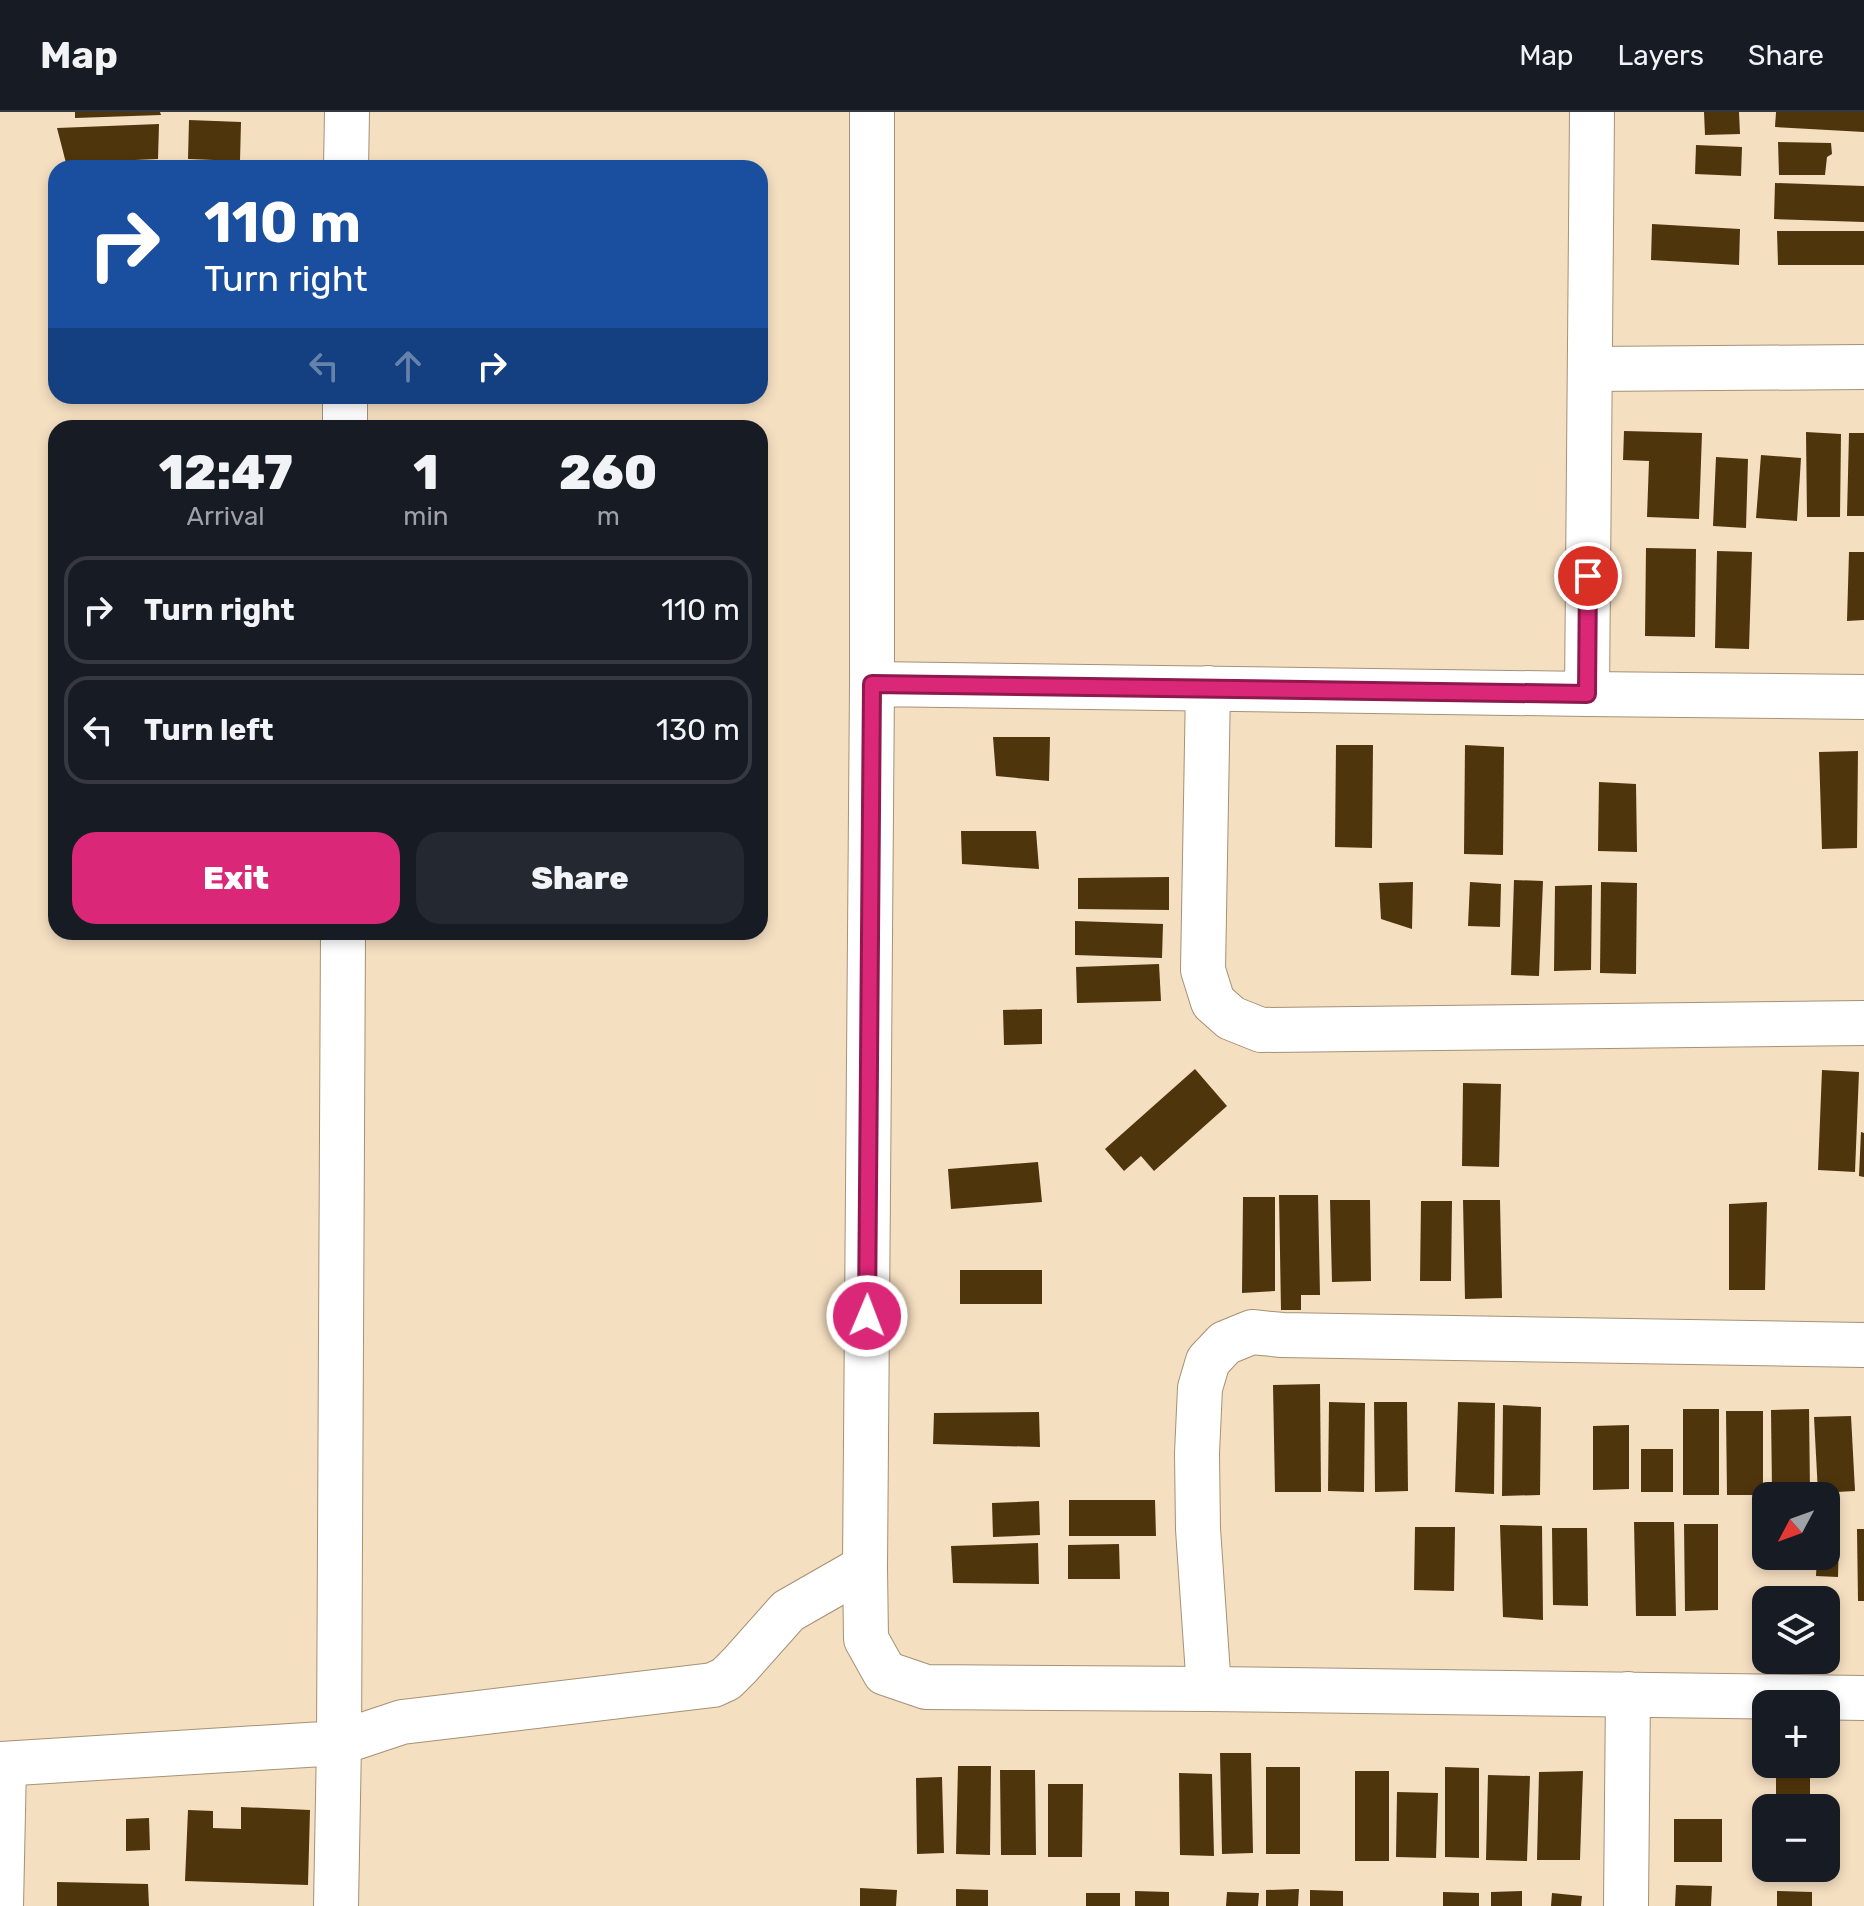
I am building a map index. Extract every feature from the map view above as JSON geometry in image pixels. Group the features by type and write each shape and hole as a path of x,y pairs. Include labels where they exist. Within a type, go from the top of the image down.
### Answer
{"street":[{"path":"346,160 347,112"},
{"path":"872,112 872,684 865,1567 866,1639 885,1673 926,1687 1864,1698"},
{"path":"1587,694 1592,112"},
{"path":"1590,369 1864,367"},
{"path":"872,684 1864,697"},
{"path":"1208,688 1203,970 1213,1002 1231,1018 1261,1030 1864,1023"},
{"path":"336,1906 343,940"},
{"path":"1209,1689 1198,1529 1200,1388 1208,1361 1225,1343 1252,1332 1864,1345"},
{"path":"1,1906 2,1764 339,1743 402,1722 713,1685 726,1679 788,1611 865,1567"},
{"path":"1626,1906 1628,1694"}],"building":[{"path":"75,112 160,112 161,115 75,118"},
{"path":"1704,112 1739,112 1740,134 1705,135"},
{"path":"1776,112 1864,112 1864,132 1775,127"},
{"path":"189,120 241,122 240,160 188,159"},
{"path":"159,124 158,159 65,160 57,128"},
{"path":"1778,142 1831,143 1832,154 1827,157 1825,175 1779,175"},
{"path":"1696,145 1742,147 1741,176 1695,174"},
{"path":"1775,183 1864,186 1864,222 1774,219"},
{"path":"1652,224 1740,229 1739,265 1651,260"},
{"path":"1777,231 1864,231 1864,265 1778,265"},
{"path":"1624,431 1702,433 1699,519 1647,517 1649,461 1623,460"},
{"path":"1806,432 1841,434 1840,517 1807,517"},
{"path":"1849,433 1864,433 1864,516 1847,516"},
{"path":"1761,455 1801,458 1797,521 1756,518"},
{"path":"1716,457 1748,459 1746,528 1713,526"},
{"path":"1646,548 1696,549 1695,637 1645,636"},
{"path":"1717,551 1752,552 1749,649 1715,648"},
{"path":"1849,552 1864,552 1864,620 1847,621"},
{"path":"993,737 1050,737 1049,781 996,776"},
{"path":"1336,745 1373,745 1372,848 1335,847"},
{"path":"1465,745 1504,747 1503,855 1464,854"},
{"path":"1858,751 1857,848 1822,849 1819,752"},
{"path":"1599,782 1636,784 1637,852 1598,851"},
{"path":"961,831 1036,831 1039,869 962,864"},
{"path":"1169,877 1169,910 1078,909 1078,878"},
{"path":"1514,880 1543,881 1539,976 1511,975"},
{"path":"1413,882 1412,929 1381,919 1379,883"},
{"path":"1470,882 1501,884 1500,927 1468,926"},
{"path":"1601,882 1637,883 1636,974 1600,973"},
{"path":"1592,885 1591,970 1554,971 1555,886"},
{"path":"1075,921 1163,924 1162,958 1075,955"},
{"path":"1159,964 1161,1001 1077,1003 1076,967"},
{"path":"1042,1009 1042,1044 1004,1045 1003,1010"},
{"path":"1195,1069 1227,1106 1154,1171 1141,1156 1124,1171 1105,1149"},
{"path":"1822,1070 1859,1072 1855,1172 1818,1170"},
{"path":"1463,1083 1501,1084 1499,1167 1462,1166"},
{"path":"1861,1132 1864,1133 1864,1177 1859,1176"},
{"path":"1038,1162 1042,1202 951,1209 948,1169"},
{"path":"1279,1195 1318,1195 1320,1295 1301,1295 1301,1310 1281,1310"},
{"path":"1243,1197 1275,1197 1275,1291 1242,1293"},
{"path":"1330,1200 1370,1200 1371,1281 1332,1282"},
{"path":"1463,1200 1500,1200 1502,1298 1465,1299"},
{"path":"1421,1201 1452,1201 1451,1281 1420,1281"},
{"path":"1767,1202 1765,1290 1729,1290 1729,1204"},
{"path":"960,1270 1042,1270 1042,1304 960,1304"},
{"path":"1320,1384 1321,1492 1275,1492 1273,1385"},
{"path":"1329,1402 1365,1403 1364,1492 1328,1491"},
{"path":"1374,1402 1407,1402 1408,1491 1375,1492"},
{"path":"1458,1402 1495,1403 1494,1494 1455,1492"},
{"path":"1503,1405 1541,1407 1540,1495 1502,1496"},
{"path":"1683,1409 1719,1409 1719,1495 1683,1495"},
{"path":"1809,1409 1810,1482 1772,1482 1771,1410"},
{"path":"1726,1411 1763,1411 1763,1482 1752,1482 1752,1495 1727,1495"},
{"path":"1039,1412 1040,1447 933,1444 934,1413"},
{"path":"1851,1416 1855,1491 1840,1492 1840,1482 1817,1482 1814,1417"},
{"path":"1629,1425 1629,1489 1593,1490 1593,1426"},
{"path":"1641,1449 1673,1449 1673,1492 1641,1492"},
{"path":"1069,1500 1155,1500 1156,1536 1069,1536"},
{"path":"1039,1501 1040,1535 993,1537 992,1503"},
{"path":"1634,1522 1674,1522 1676,1616 1636,1616"},
{"path":"1684,1524 1718,1524 1718,1610 1685,1611"},
{"path":"1500,1525 1542,1526 1543,1620 1503,1617"},
{"path":"1415,1527 1455,1527 1454,1591 1414,1590"},
{"path":"1552,1528 1587,1528 1588,1606 1553,1605"},
{"path":"1857,1529 1864,1529 1864,1601 1858,1601"},
{"path":"1038,1543 1039,1584 953,1583 951,1546"},
{"path":"1119,1544 1120,1579 1068,1579 1068,1545"},
{"path":"1816,1570 1838,1570 1838,1577 1816,1576"},
{"path":"1220,1753 1251,1753 1253,1853 1222,1854"},
{"path":"958,1766 991,1766 990,1855 956,1854"},
{"path":"1266,1767 1300,1767 1300,1854 1266,1854"},
{"path":"1445,1767 1479,1768 1479,1858 1445,1857"},
{"path":"1000,1770 1035,1770 1036,1855 1001,1855"},
{"path":"1355,1771 1389,1771 1389,1861 1355,1861"},
{"path":"1583,1771 1580,1860 1537,1860 1539,1772"},
{"path":"1179,1773 1212,1774 1214,1856 1180,1855"},
{"path":"1488,1775 1530,1776 1527,1861 1486,1860"},
{"path":"942,1777 944,1853 917,1854 916,1778"},
{"path":"1776,1778 1810,1778 1810,1794 1776,1794"},
{"path":"1048,1784 1083,1784 1082,1857 1048,1857"},
{"path":"1397,1792 1438,1793 1436,1858 1396,1857"},
{"path":"241,1807 310,1810 308,1885 185,1881 188,1810 213,1811 213,1828 241,1829"},
{"path":"149,1818 150,1850 126,1851 126,1819"},
{"path":"1674,1819 1722,1819 1722,1862 1674,1862"},
{"path":"57,1882 148,1884 149,1906 57,1906"},
{"path":"1676,1885 1712,1886 1711,1906 1675,1906"},
{"path":"860,1888 897,1890 896,1906 860,1906"},
{"path":"956,1889 988,1890 988,1906 956,1906"},
{"path":"1299,1889 1298,1906 1266,1906 1266,1890"},
{"path":"1310,1890 1343,1891 1343,1906 1310,1906"},
{"path":"1135,1891 1169,1892 1169,1906 1135,1906"},
{"path":"1522,1891 1522,1906 1491,1906 1491,1892"},
{"path":"1777,1891 1812,1892 1812,1906 1777,1906"},
{"path":"1227,1892 1259,1893 1258,1906 1226,1906"},
{"path":"1443,1892 1479,1893 1479,1906 1443,1906"},
{"path":"1086,1893 1120,1893 1120,1906 1086,1906"},
{"path":"1552,1893 1582,1896 1581,1906 1551,1906"}],"route":[{"path":"867,1316 872,684 1587,694 1588,576"}]}
